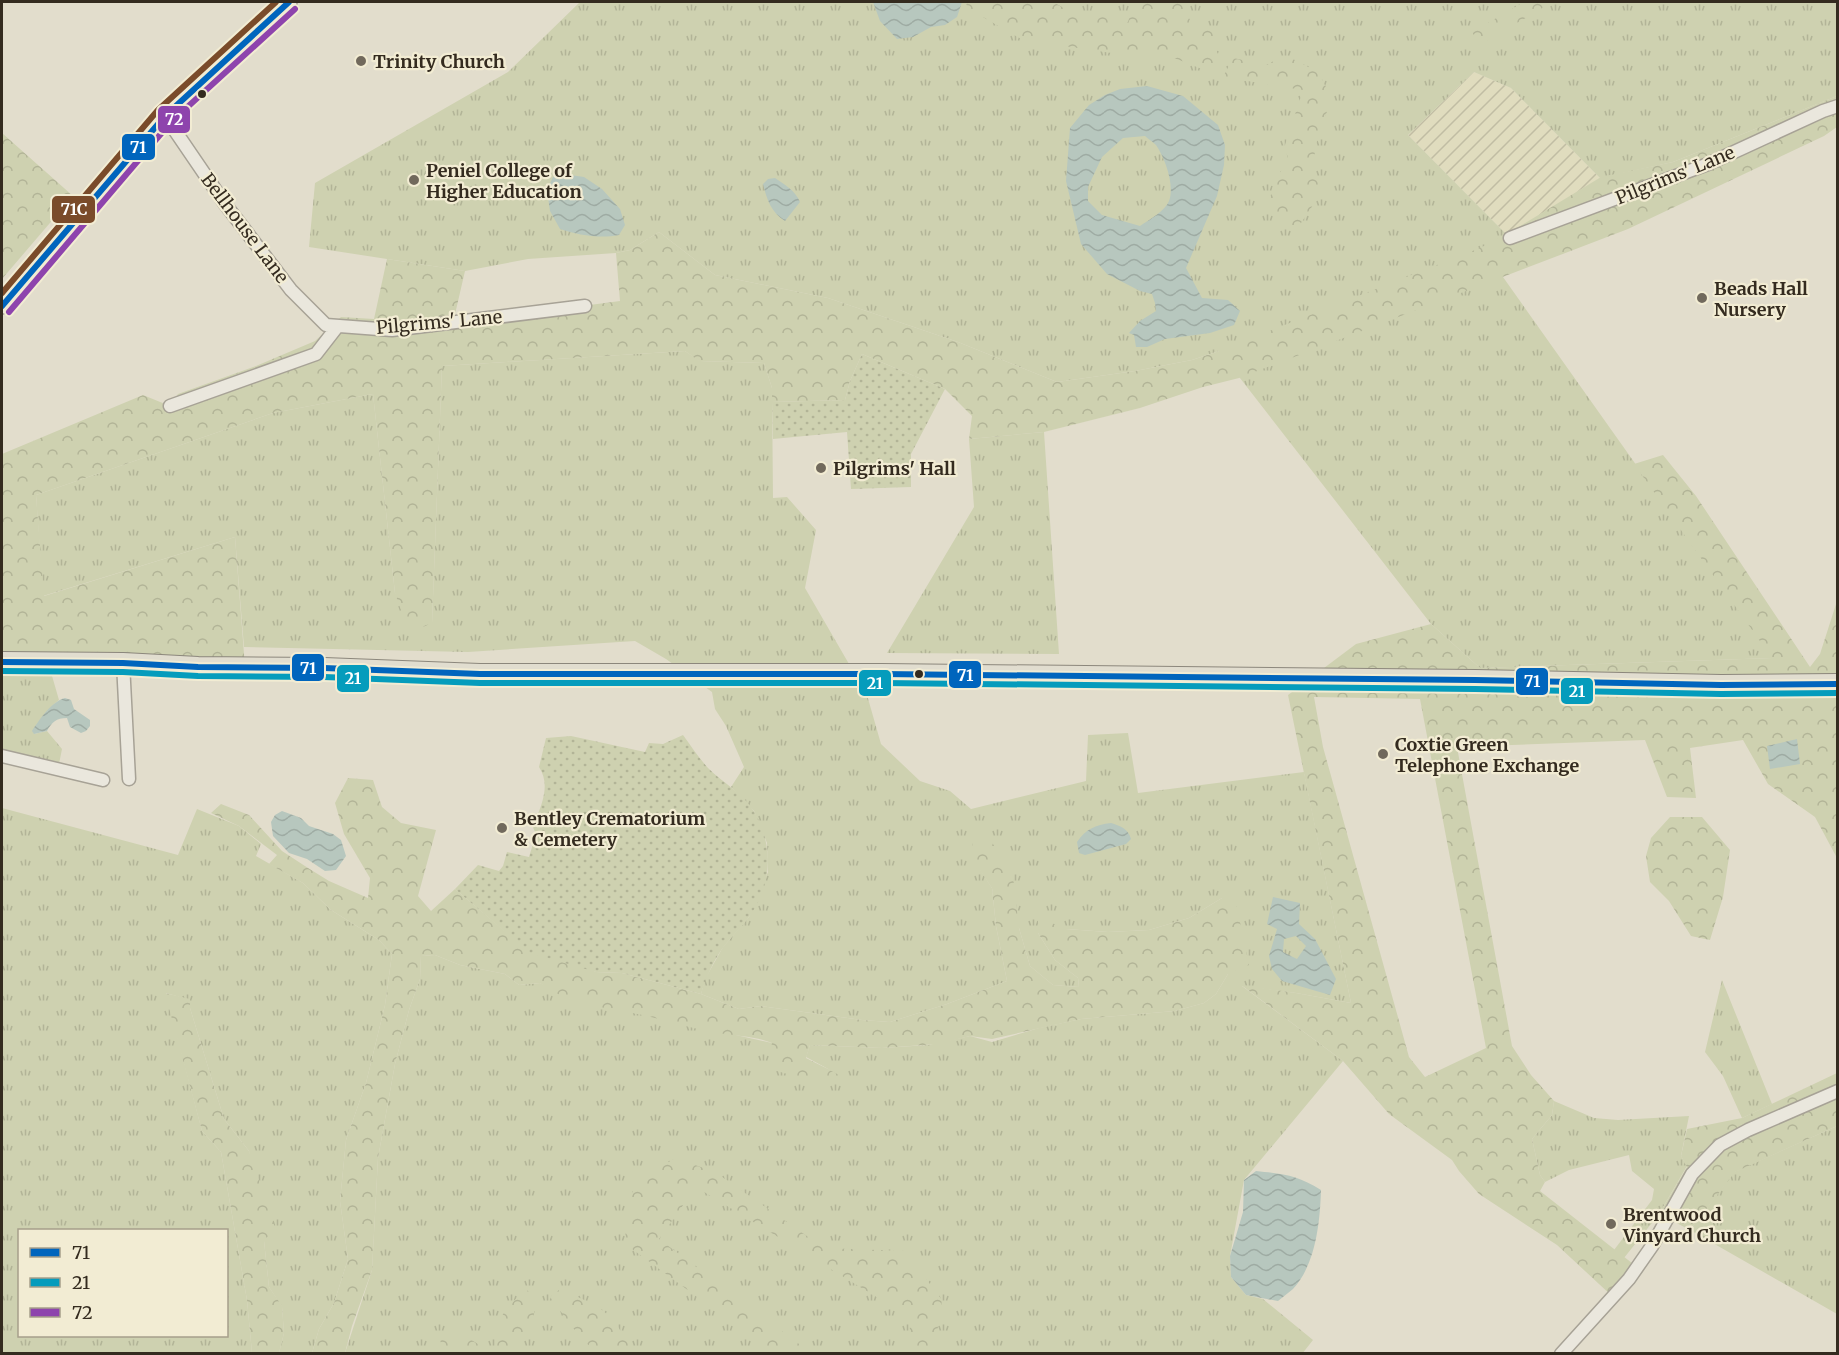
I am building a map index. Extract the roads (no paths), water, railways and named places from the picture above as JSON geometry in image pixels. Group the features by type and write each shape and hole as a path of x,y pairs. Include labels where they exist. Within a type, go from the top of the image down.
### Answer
{"main road":[{"path":"2,662 123,663 492,674 882,674 1721,685 1838,684"}],"street":[{"path":"2,306 165,116 289,2"},
{"name":"Pilgrims' Lane","path":"1510,238 1708,164 1822,111 1838,106"},
{"name":"Bellhouse Lane","path":"165,116 225,204 291,290 326,325 337,327"},
{"name":"Pilgrims' Lane","path":"337,327 392,330 585,306"},
{"path":"170,406 316,354 337,327"},
{"path":"123,663 129,779"},
{"path":"2,756 102,780"},
{"path":"1561,1353 1629,1279 1653,1246 1692,1174 1720,1145 1838,1090"}],"water":[{"path":"873,2 962,2 957,17 945,25 931,27 913,37 897,39 880,21"},
{"path":"1147,86 1183,96 1218,125 1225,145 1224,165 1217,196 1186,268 1202,298 1228,300 1240,311 1234,325 1210,333 1165,339 1147,347 1136,347 1134,335 1129,333 1140,321 1156,311 1152,294 1140,291 1107,274 1081,244 1066,181 1070,128 1089,105 1120,89","holes":["1145,136 1156,145 1163,157 1168,172 1171,195 1167,205 1140,226 1102,215 1088,201 1088,187 1102,157 1123,138"]},
{"path":"564,174 584,177 602,189 620,209 625,225 619,235 589,236 560,229 550,211 547,190 553,177"},
{"path":"775,178 793,191 800,202 785,221 770,205 763,184 768,179"},
{"path":"65,698 71,700 74,709 90,720 90,726 86,731 81,733 70,727 67,718 63,718 55,721 47,731 34,734 32,731 46,712 55,703"},
{"path":"1797,739 1800,764 1770,769 1767,746"},
{"path":"282,811 301,818 309,826 333,834 341,840 346,856 336,870 325,871 307,859 289,853 273,836 271,822 275,815"},
{"path":"1111,823 1126,830 1131,839 1126,844 1085,855 1079,853 1077,842 1087,831 1096,826"},
{"path":"1273,897 1300,903 1299,924 1315,939 1336,979 1330,995 1282,981 1272,969 1269,956 1277,929 1267,924","holes":["1296,936 1306,946 1297,959 1283,952 1284,939"]},
{"path":"1256,1171 1290,1176 1321,1190 1318,1229 1312,1255 1301,1279 1278,1301 1246,1295 1231,1277 1230,1256 1243,1212 1244,1180"}],"place":[{"name":"Trinity Church","path":"361,61"},
{"name":"Peniel College of Higher Education","path":"414,180"},
{"name":"Beads Hall Nursery","path":"1702,298"},
{"name":"Pilgrims' Hall","path":"821,468"},
{"name":"Coxtie Green Telephone Exchange","path":"1383,754"},
{"name":"Bentley Crematorium & Cemetery","path":"502,828"},
{"name":"Brentwood Vinyard Church","path":"1611,1224"}]}
